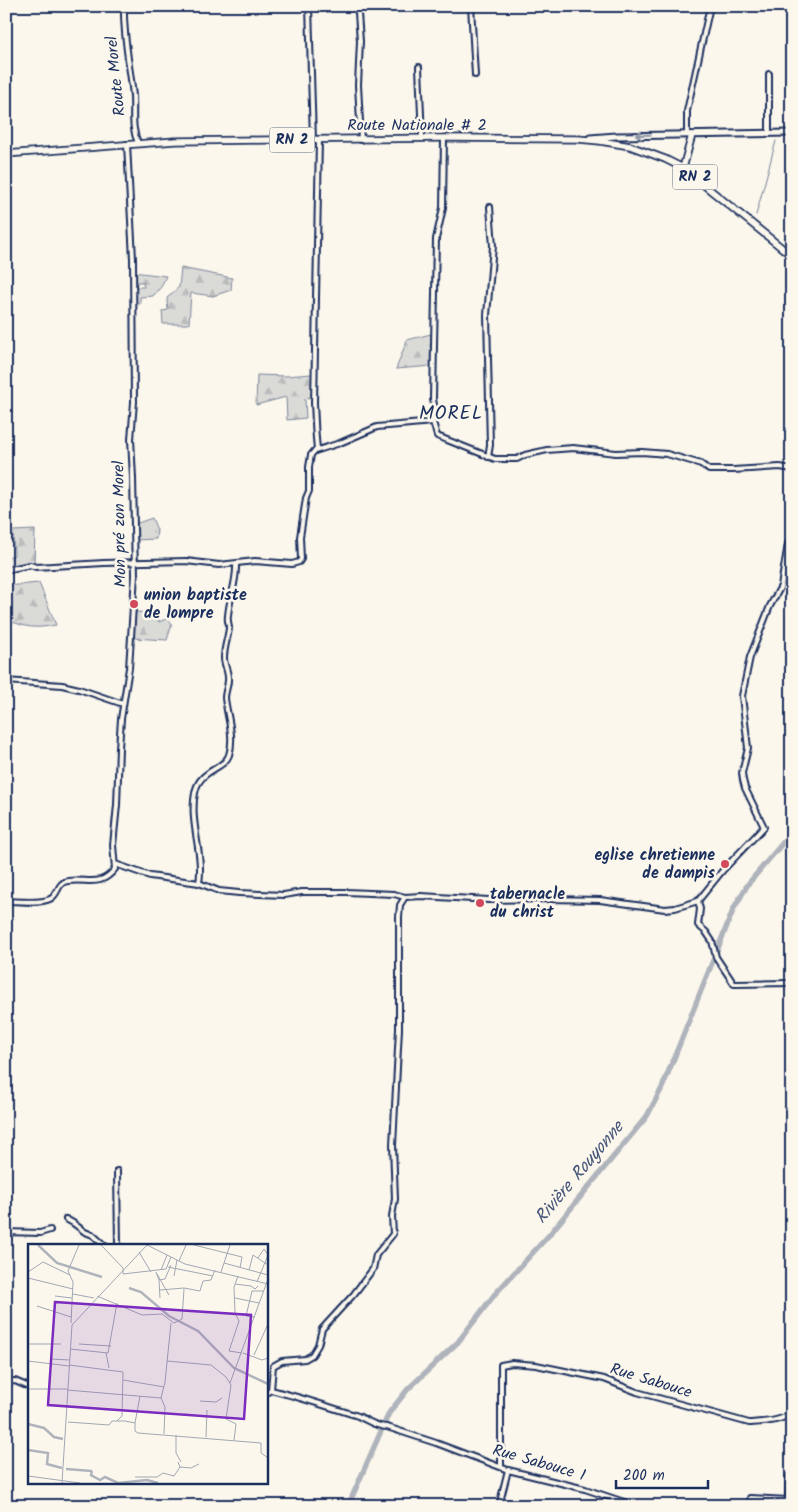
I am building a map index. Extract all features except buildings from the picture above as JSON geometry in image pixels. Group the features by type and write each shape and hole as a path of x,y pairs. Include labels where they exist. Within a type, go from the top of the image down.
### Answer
{"main road":[{"path":"578,140 616,136 792,133"},
{"path":"684,168 690,135"},
{"name":"Route Nationale # 2","path":"6,154 138,143 208,140 444,138 600,141 630,146 684,168 792,256"}],"street":[{"name":"Route Morel","path":"124,6 124,30 133,99 133,125 138,143"},
{"path":"6,570 30,566 135,562 186,561 219,565 255,561 292,564 299,562 301,559 300,537 306,498 309,491 309,466 311,455 317,448 314,431 316,422 314,403 316,140 309,6"},
{"path":"471,6 475,74"},
{"path":"690,135 687,111 710,6"},
{"path":"358,13 360,41 358,85 361,140"},
{"path":"420,67 422,138"},
{"path":"769,74 769,134"},
{"path":"444,138 443,208 436,239 433,399 435,411 433,422 436,436 496,459 517,459 525,455 547,450 573,448 616,453 642,452 667,454 701,464 709,470 792,468"},
{"name":"Mon pré zon Morel","path":"116,864 113,840 123,704 129,668 135,562 134,478 131,439 134,402 133,272 127,144"},
{"path":"488,456 490,445 487,315 493,246 490,207"},
{"path":"315,451 377,427 433,422"},
{"path":"6,901 47,900 54,896 59,886 67,880 87,881 103,879 109,876 115,869 116,864 150,876 199,883 220,891 239,893 284,895 302,892 365,892 394,894 405,897 421,896 489,900 600,900 665,908 675,908 698,901 723,870 764,827 743,780 742,772 748,748 742,696 750,658 766,615 780,586 788,544 792,537"},
{"path":"199,883 195,794 202,778 214,768 223,764 229,756 230,748 230,728 225,697 228,677 224,659 229,626 227,618 237,574 236,564"},
{"path":"6,681 62,685 123,704"},
{"path":"268,1392 271,1390 273,1366 282,1361 305,1359 312,1355 318,1345 322,1329 354,1294 373,1269 376,1254 392,1234 392,1216 395,1200 393,1145 398,1029 399,917 400,905 405,897"},
{"path":"698,901 700,909 698,925 712,940 716,957 734,984 792,983"},
{"path":"117,1170 118,1244"},
{"path":"66,1219 93,1235 103,1244"},
{"path":"6,1232 40,1233 50,1230"},
{"name":"Rue Sabouce","path":"501,1466 501,1365 512,1363 536,1365 604,1379 637,1392 748,1422 768,1422 792,1414"},
{"path":"6,1382 15,1381 28,1387"},
{"name":"Rue Sabouce 1","path":"271,1390 360,1417 382,1427 436,1443 508,1470 585,1489 636,1506"},
{"path":"499,1506 508,1470"},
{"path":"788,1506 789,1476 792,1477"},
{"path":"750,1498 788,1500"}],"green space":[{"path":"181,268 232,278 231,290 213,296 191,293 189,324 163,324 162,311 168,310 167,298 179,287"},
{"path":"133,272 166,276 161,287 153,296 140,297 140,304 134,304 134,287 144,287 143,282 133,282"},
{"path":"431,334 432,366 396,369 407,340"},
{"path":"312,374 313,396 305,399 306,418 287,420 286,397 256,405 257,375 285,376"},
{"path":"152,518 157,530 156,539 135,540 135,524"},
{"path":"35,530 34,564 6,567 8,557 14,555 13,531"},
{"path":"39,583 56,625 31,627 6,619 6,586"},
{"path":"133,612 159,613 159,622 168,618 172,624 167,640 133,638"}],"waterway":[{"path":"756,215 776,141"},
{"name":"Rivière Rouyonne","path":"348,1506 389,1413 408,1389 458,1342 495,1294 549,1235 647,1116 662,1088 734,908 748,884 792,832"}],"place":[{"name":"union baptiste de lompre","path":"134,604"},
{"name":"eglise chretienne de dampis","path":"725,864"},
{"name":"tabernacle du christ","path":"480,903"}],"district":[{"name":"MOREL","path":"451,414"}]}
